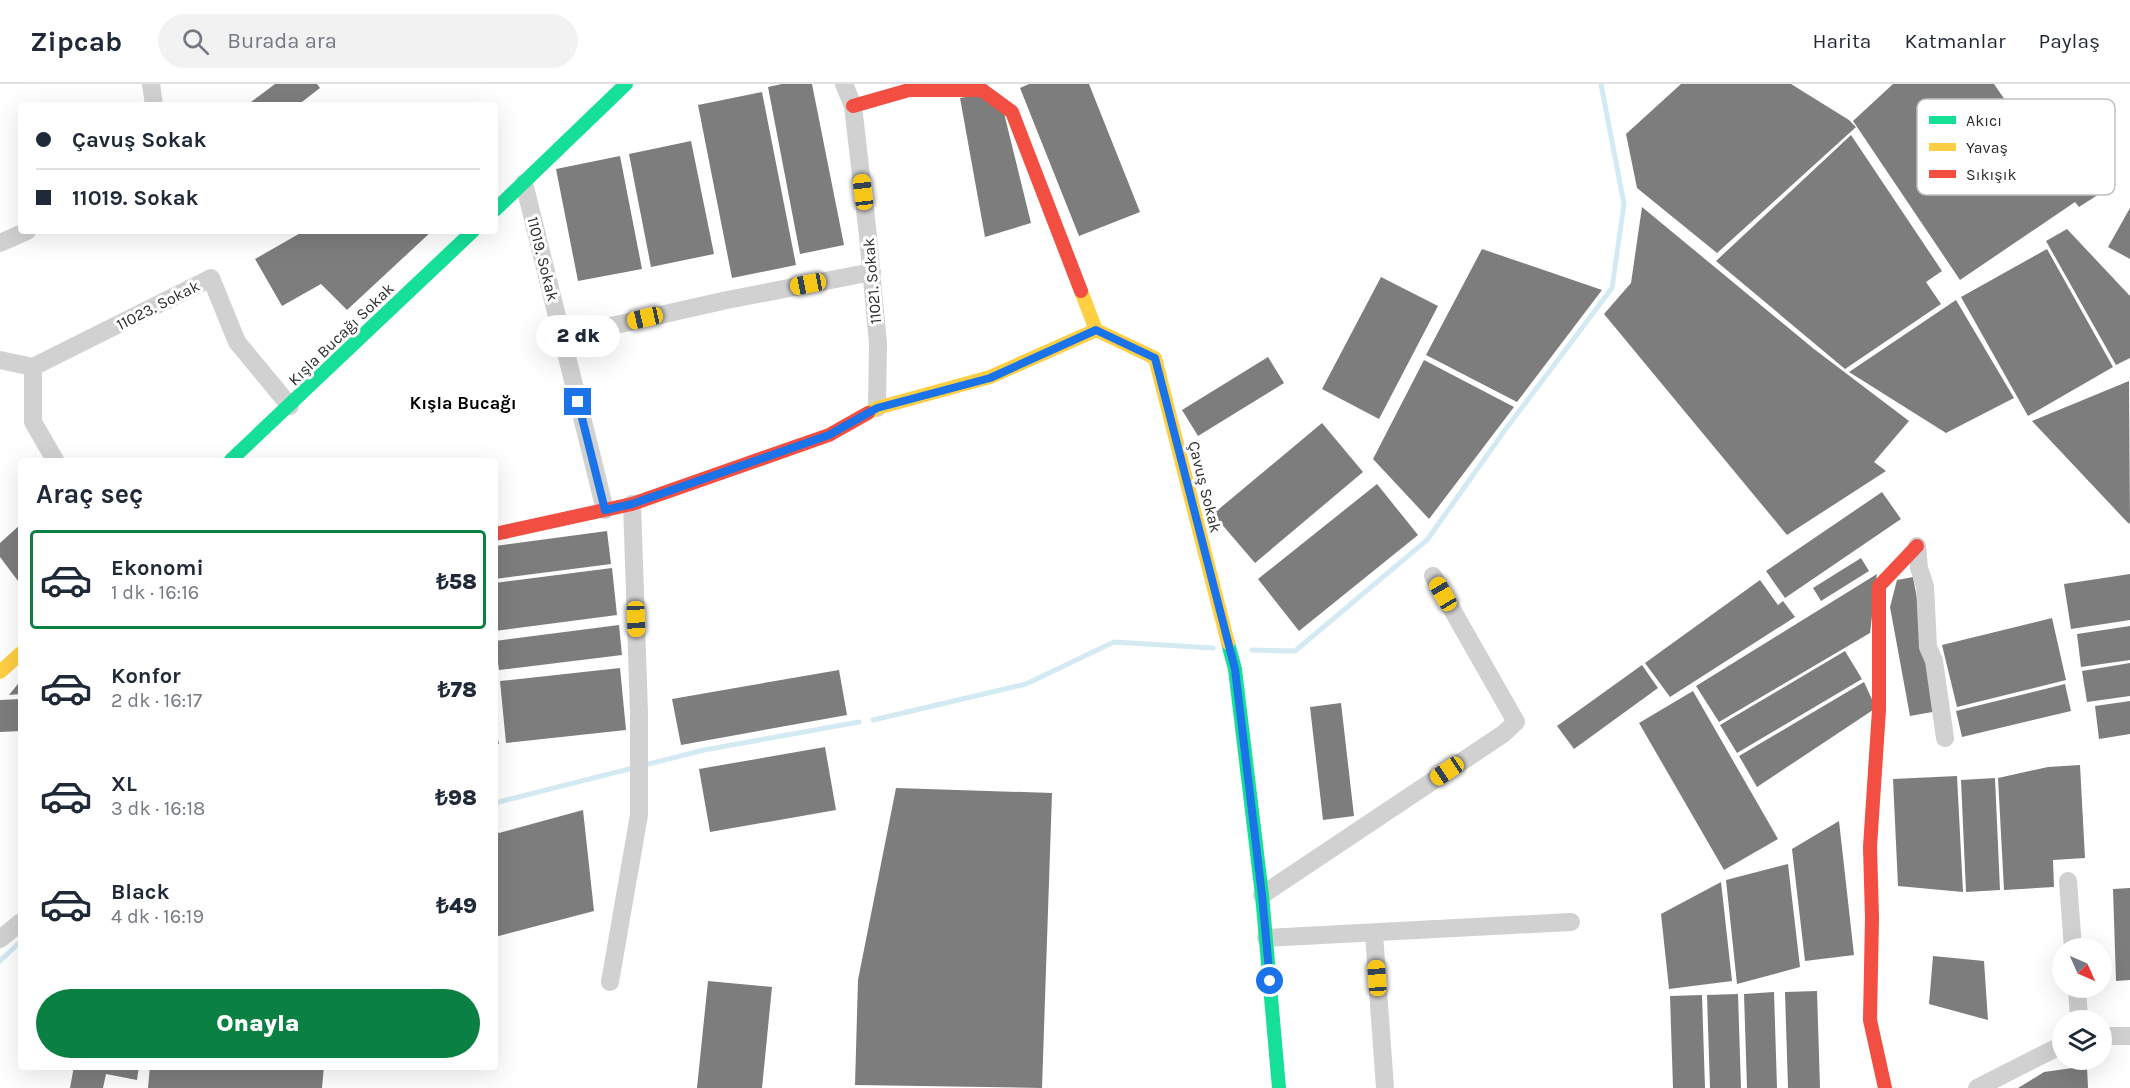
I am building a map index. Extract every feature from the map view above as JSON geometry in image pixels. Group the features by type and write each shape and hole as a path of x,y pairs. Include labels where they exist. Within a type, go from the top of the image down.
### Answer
{"street":[{"path":"152,84 154,102"},
{"path":"498,207 626,84"},
{"name":"11021. Sokak","path":"844,84 853,106 872,272 878,344 877,408"},
{"path":"498,533 632,504 829,435 877,408 990,378 1096,330 1012,112 982,90 909,90 853,106"},
{"name":"11019. Sokak","path":"524,183 605,510"},
{"path":"0,243 20,234"},
{"name":"Kışla Bucağı Sokak","path":"233,458 470,234"},
{"path":"562,337 727,300 872,272"},
{"name":"11023. Sokak","path":"33,367 211,278 237,342 290,406"},
{"name":"Çavuş Sokak","path":"1096,330 1155,358 1235,669 1262,895 1280,1088"},
{"path":"0,360 33,367 33,422 54,458"},
{"path":"610,982 639,815 639,712 632,504"},
{"path":"1917,546 1919,568 1925,586 1928,647 1934,661 1945,738"},
{"path":"1885,1088 1870,1020 1872,918 1870,847 1879,710 1880,586 1917,546"},
{"path":"1262,895 1503,734 1516,722 1432,576"},
{"path":"0,672 18,655"},
{"path":"2068,881 2072,938"},
{"path":"1266,938 1571,922"},
{"path":"0,939 18,924"},
{"path":"1374,934 1384,1088"},
{"path":"2112,1036 2130,1036"},
{"path":"1977,1088 2052,1049"}],"building":[{"path":"275,84 317,84 320,88 302,102 251,102"},
{"path":"782,84 812,84 844,245 800,254 768,87"},
{"path":"1029,84 1089,84 1140,212 1079,236 1020,88"},
{"path":"1681,84 1791,84 1849,120 1856,127 1717,253 1637,188 1626,134"},
{"path":"1893,84 1994,84 2004,99 1917,99 1917,195 2098,195 2079,207 2075,202 1960,280 1853,121"},
{"path":"762,92 796,265 732,278 698,105"},
{"path":"978,95 1004,113 1031,223 985,237 960,98"},
{"path":"1851,135 1942,271 1926,282 1941,304 1845,369 1716,261"},
{"path":"691,141 714,254 651,267 629,154"},
{"path":"620,156 642,269 578,281 556,169"},
{"path":"1642,207 1814,349 1909,421 1874,462 1886,471 1787,535 1604,314 1631,283"},
{"path":"2130,208 2130,259 2108,247"},
{"path":"2067,229 2130,296 2130,358 2116,365 2046,241"},
{"path":"299,234 429,234 347,310 321,284 282,306 255,259"},
{"path":"1482,249 1602,290 1517,402 1426,355"},
{"path":"2047,249 2113,367 2028,416 1961,297"},
{"path":"1381,277 1438,306 1379,419 1322,389"},
{"path":"1956,300 2014,398 1946,433 1849,372"},
{"path":"1268,357 1284,383 1198,436 1182,410"},
{"path":"1424,360 1514,407 1429,519 1373,459"},
{"path":"2129,381 2130,522 2129,524 2032,421"},
{"path":"1322,423 1363,472 1255,563 1213,514"},
{"path":"1377,484 1418,535 1299,631 1258,579"},
{"path":"1882,492 1901,519 1785,598 1766,571"},
{"path":"18,527 18,581 0,557 0,543"},
{"path":"607,531 611,564 498,579 498,546"},
{"path":"1861,558 1869,571 1821,601 1813,588"},
{"path":"612,568 617,615 498,631 498,583"},
{"path":"1877,574 1870,633 1719,722 1696,686"},
{"path":"2130,574 2130,620 2071,629 2064,584"},
{"path":"1913,577 1938,711 1910,716 1890,607 1897,580"},
{"path":"1760,580 1778,605 1783,601 1795,617 1670,697 1645,663"},
{"path":"2052,618 2066,680 1957,707 1942,645"},
{"path":"619,625 622,655 499,670 498,641"},
{"path":"2130,626 2130,660 2081,667 2077,634"},
{"path":"1845,651 1862,679 1737,753 1720,725"},
{"path":"2130,663 2130,696 2087,702 2082,671"},
{"path":"1642,665 1658,688 1574,749 1557,726"},
{"path":"620,668 626,730 506,743 500,681"},
{"path":"839,670 847,715 681,745 672,699"},
{"path":"1864,682 1876,708 1757,787 1739,756"},
{"path":"18,684 18,694 9,695"},
{"path":"2065,684 2071,711 1962,737 1956,711"},
{"path":"1693,691 1778,839 1724,870 1639,723"},
{"path":"18,699 18,731 0,732 0,700"},
{"path":"2130,701 2130,734 2099,739 2095,706"},
{"path":"1341,703 1354,816 1323,820 1310,707"},
{"path":"825,747 836,810 710,832 699,769"},
{"path":"2080,765 2085,858 2053,860 2054,887 2004,890 1998,778 2048,767"},
{"path":"1957,776 1963,892 1898,886 1893,779"},
{"path":"1995,778 2000,890 1966,892 1961,780"},
{"path":"896,788 1052,793 1042,1088 855,1085 858,980"},
{"path":"583,810 594,911 498,936 498,833"},
{"path":"1839,821 1854,955 1805,961 1792,849"},
{"path":"1788,864 1800,967 1737,984 1726,880"},
{"path":"1721,882 1732,981 1669,989 1661,914"},
{"path":"2130,888 2130,980 2116,981 2113,889"},
{"path":"1933,956 1984,961 1988,1020 1929,1004"},
{"path":"708,981 772,987 762,1088 697,1088"},
{"path":"1817,991 1820,1088 1788,1088 1785,992"},
{"path":"1774,992 1777,1088 1747,1088 1744,994"},
{"path":"1738,994 1741,1088 1710,1088 1707,995"},
{"path":"1702,995 1705,1088 1673,1088 1670,996"},
{"path":"73,1070 138,1070 137,1080 106,1074 103,1088 70,1088"},
{"path":"150,1070 324,1070 322,1088 148,1088"},
{"path":"2087,1070 2088,1088 2018,1088 2044,1072"}],"waterway":[{"path":"1252,650 1295,651 1427,540 1505,430 1612,288 1624,204 1601,84"},
{"path":"873,720 1026,684 1114,642 1213,648"},
{"path":"498,802 704,750 859,722"},
{"path":"0,961 18,944"}],"traffic: fast":[{"path":"498,207 626,84"},
{"path":"233,458 470,234"},
{"path":"1228,643 1235,669 1262,895 1279,1088"}],"traffic: slow":[{"path":"1081,291 1096,330 1155,358 1228,643"},
{"path":"868,413 877,408 990,377 1096,330"},
{"path":"0,672 18,656"}],"traffic: jam":[{"path":"853,106 909,90 982,90 1012,112 1081,291"},
{"path":"498,533 632,504 829,435 868,413"},
{"path":"1885,1088 1870,1020 1872,918 1870,847 1879,710 1879,586 1917,546"}],"district":[{"name":"Kışla Bucağı","path":"463,403"}],"route":[{"path":"578,402 605,510 632,504 829,435 877,408 990,378 1096,330 1155,358 1235,669 1270,981"}]}
